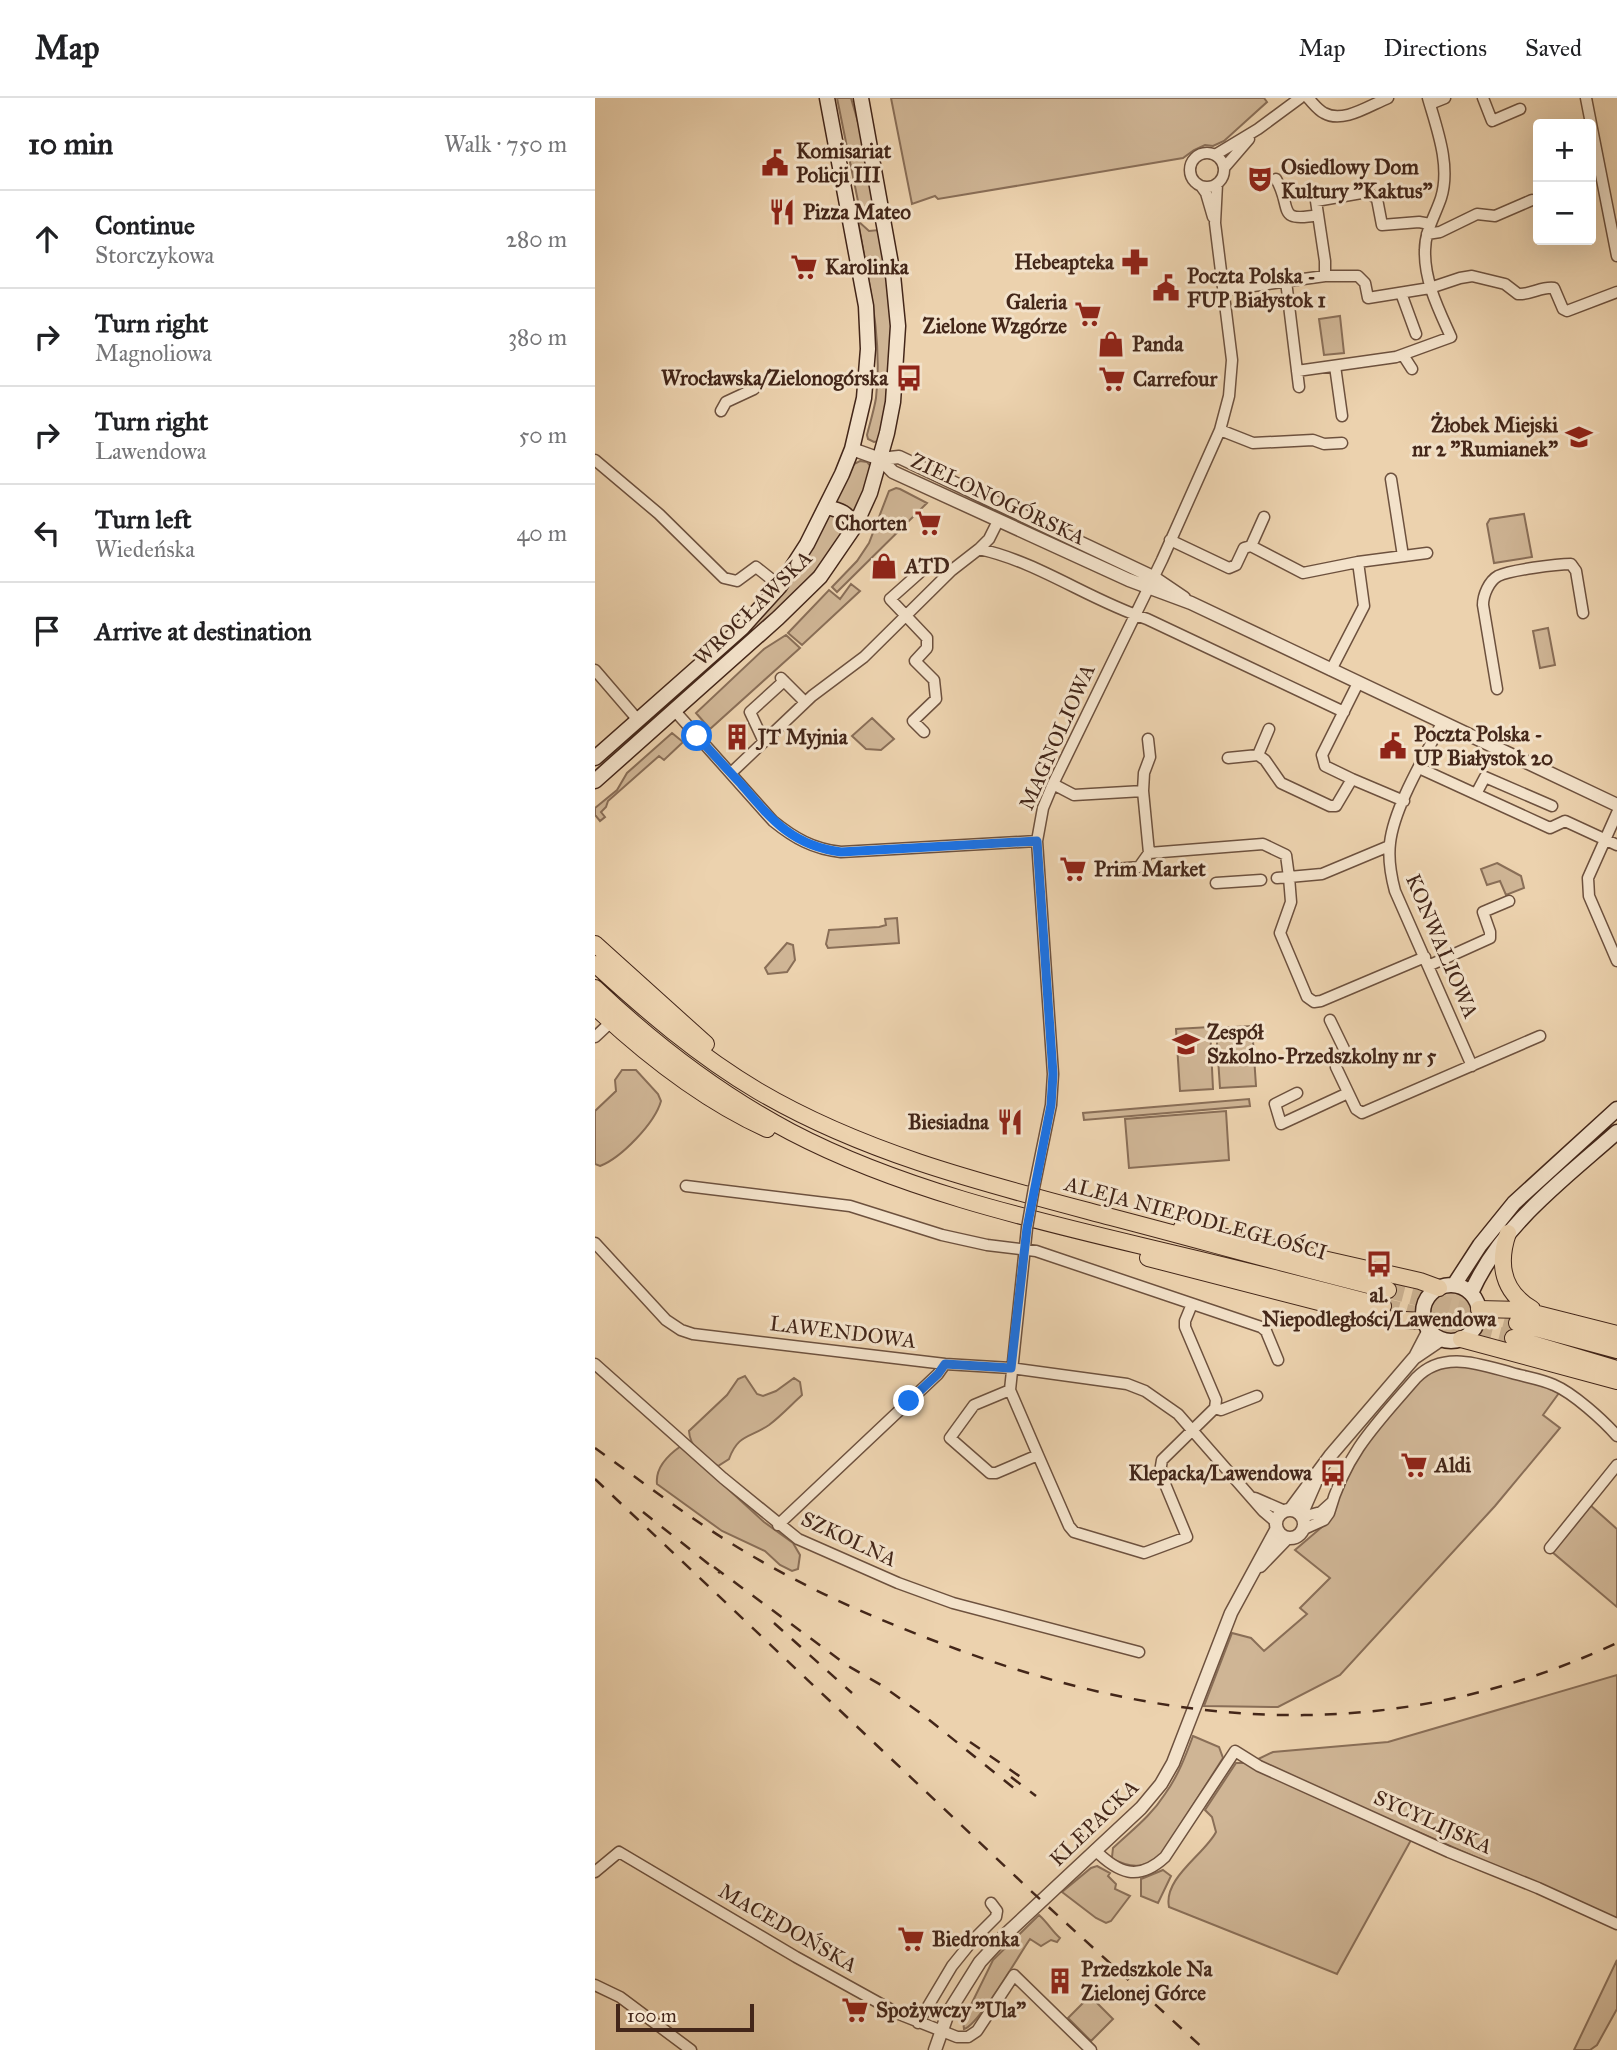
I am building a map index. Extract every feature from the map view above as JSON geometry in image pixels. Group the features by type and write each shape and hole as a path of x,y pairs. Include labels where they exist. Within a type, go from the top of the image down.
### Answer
{"main road":[{"name":"WROCŁAWSKA","path":"595,758 742,628 780,586 795,566 852,449 864,398 868,349 866,306 827,98"},
{"name":"WROCŁAWSKA","path":"595,781 778,618 820,577 855,526 870,493 893,402 898,326 893,275 861,98"},
{"path":"826,507 848,514 855,526"},
{"path":"595,944 716,1054 849,1137"},
{"name":"ALEJA NIEPODLEGŁOŚCI","path":"595,964 635,1000 731,1074 803,1115 849,1137 974,1181 1119,1219 1385,1298 1084,1232 980,1205 839,1154 747,1107 663,1048 595,988"},
{"path":"595,1007 681,1078 741,1117 837,1161 903,1179"},
{"path":"1426,1325 1425,1301 1446,1287 1514,1203 1617,1109"},
{"path":"1471,1293 1487,1261 1508,1233 1617,1132"},
{"path":"1119,1219 1192,1228 1471,1293 1479,1309 1479,1317 1473,1330 1461,1339"},
{"path":"1084,1232 1147,1258 1385,1319 1426,1325 1442,1339 1461,1339 1617,1381"},
{"path":"1508,1233 1502,1257 1504,1278 1515,1297 1541,1314"},
{"path":"1479,1309 1506,1308 1541,1314 1617,1334"},
{"path":"1617,1350 1515,1331 1617,1369"}],"street":[{"path":"1215,222 1207,196 1192,177 1192,163 1204,154 1215,155 1258,129 1300,98"},
{"path":"1308,98 1326,114 1336,116 1347,115 1388,98"},
{"path":"1297,372 1403,355 1451,337 1430,288 1425,258 1429,229 1441,197 1445,171 1429,101 1445,98"},
{"path":"1483,98 1492,121 1520,109"},
{"path":"1586,98 1617,256"},
{"path":"1201,186 1212,186 1221,180 1224,167 1258,129"},
{"path":"1215,155 1224,167"},
{"path":"1276,179 1283,190 1291,217 1295,219 1318,215"},
{"path":"1215,222 1217,184"},
{"path":"1325,276 1316,201 1367,192 1377,199 1382,225 1419,222 1440,232 1477,214 1495,216 1532,200"},
{"name":"MAGNOLIOWA","path":"1010,1390 1024,1249 1051,1105 1053,1074 1037,841 1043,808 1053,784 1220,430 1229,396 1232,360 1215,222"},
{"path":"1224,290 1325,276 1358,276 1365,283 1368,298 1430,288 1472,276 1505,284 1523,295 1551,286 1557,290 1563,309 1567,311 1617,292"},
{"path":"1286,281 1299,387"},
{"path":"1401,293 1416,334"},
{"path":"1403,355 1412,369"},
{"path":"1335,366 1342,416"},
{"path":"721,411 726,402 754,389"},
{"path":"1220,430 1253,443 1313,440 1324,444 1342,443"},
{"path":"852,449 880,459"},
{"name":"ZIELONOGÓRSKA","path":"880,459 899,457 1150,582"},
{"name":"ZIELONOGÓRSKA","path":"880,459 893,472 998,521 1150,582 1172,588 1191,603 1617,805"},
{"name":"WROCŁAWSKA","path":"595,460 659,514 724,578 737,581 757,567 780,586"},
{"path":"1391,478 1403,556"},
{"path":"1251,546 1263,517"},
{"path":"731,773 805,702 864,657 952,570 989,540 998,521"},
{"path":"1170,540 1229,568 1236,565 1244,548 1251,546 1303,573 1358,562 1427,553"},
{"path":"979,549 1001,554 1043,571 1121,610 1343,712"},
{"path":"1331,670 1364,606 1358,562"},
{"path":"924,732 913,721 936,699 934,680 915,661 927,648 927,638 890,599 926,567 937,564 952,570"},
{"path":"1497,689 1483,605 1483,598 1494,579 1505,574 1571,564 1576,570 1583,613"},
{"path":"595,670 638,720"},
{"path":"764,742 750,712 783,679 805,702"},
{"path":"1357,683 1321,758 1325,766 1403,801"},
{"path":"674,710 773,821 792,836 825,850 841,852 1037,841"},
{"name":"KONWALIOWA","path":"1442,723 1403,801 1394,822 1389,846 1395,891 1472,1066"},
{"path":"1258,755 1269,729"},
{"path":"1104,870 1139,867 1149,853 1143,791 1144,773 1150,757 1148,739"},
{"path":"1228,758 1258,755 1265,760 1281,783 1330,806 1338,804 1352,779"},
{"path":"1419,768 1550,828 1565,821 1617,845"},
{"path":"1476,794 1485,777 1552,806"},
{"path":"1053,784 1074,795 1143,791"},
{"path":"1617,813 1588,878 1589,896 1617,961"},
{"path":"1149,853 1263,844 1286,855 1283,877 1291,902 1280,933 1310,1001 1321,1002 1490,938 1483,912 1509,901"},
{"path":"1283,877 1322,874 1389,846"},
{"path":"1216,883 1261,880"},
{"path":"1330,1020 1346,1053 1335,1062 1358,1111 1367,1112 1540,1036"},
{"path":"595,1037 611,1022"},
{"path":"1297,1093 1275,1104 1281,1124 1348,1093"},
{"path":"686,1186 850,1206 942,1235 987,1245 1024,1249 1261,1327 1266,1331 1278,1360"},
{"name":"LAWENDOWA","path":"595,1243 666,1320 681,1330 1127,1384 1162,1402 1178,1414 1279,1530"},
{"path":"1038,1455 996,1473 990,1473 950,1438 974,1405 1010,1390 1074,1532 1144,1553 1187,1537 1160,1466 1162,1460 1215,1408 1216,1400 1185,1327 1192,1304"},
{"path":"1414,1358 1426,1325"},
{"path":"1442,1339 1414,1358 1321,1470 1297,1516 1299,1536 1279,1530 1281,1513 1297,1516 1324,1520 1329,1514 1345,1468 1359,1444 1416,1378 1430,1366 1447,1361 1466,1361 1539,1380 1563,1390 1617,1436"},
{"name":"SZKOLNA","path":"595,1364 778,1525 798,1539 898,1583 953,1603 1139,1652"},
{"path":"778,1525 938,1374 945,1364"},
{"path":"1215,1408 1221,1410 1257,1396"},
{"path":"1550,1548 1617,1465"},
{"name":"LAWENDOWA","path":"1247,1493 1297,1516"},
{"name":"KLEPACKA","path":"935,2050 945,2033 958,1997 987,1954 1141,1808 1161,1784 1173,1763 1231,1613 1251,1574 1279,1530"},
{"name":"SYCYLIJSKA","path":"1095,1850 1120,1870 1140,1872 1158,1864 1235,1751 1259,1766 1424,1841 1617,1924"},
{"name":"MACEDOŃSKA","path":"595,1872 619,1852 796,1957 918,2023 945,2033"},
{"path":"918,2023 952,1966 996,1917 997,1911 991,1903"},
{"path":"945,2033 964,2038 972,2035 1014,1975 1091,2050"},
{"path":"595,1985 620,1997 691,2050"},
{"name":"KLEPACKA","path":"944,2050 945,2033"}],"shaded area":[{"path":"837,98 851,98 862,136 877,221 868,219 860,211"},
{"path":"891,98 1264,98 1267,102 1224,141 1213,146 1205,145 1183,158 938,199 935,196 912,204"},
{"path":"858,221 869,231 879,230 891,300 891,394 879,441 874,442 868,439 867,435 876,398 878,353"},
{"path":"1340,316 1344,353 1324,355 1319,319"},
{"path":"867,462 871,467 856,516 846,506 835,502 854,464"},
{"path":"896,488 927,503 837,592 832,587 857,561 869,543 889,491"},
{"path":"834,513 844,522 840,539 823,562 798,590 736,649 663,712 659,707 759,618 828,516"},
{"path":"1524,514 1532,557 1494,563 1487,524 1490,519"},
{"path":"851,584 860,591 802,645 788,633 829,590 840,599"},
{"path":"1548,628 1555,665 1540,668 1533,631"},
{"path":"786,635 800,648 710,729 696,713 764,649"},
{"path":"872,718 894,739 881,750 866,749 852,736"},
{"path":"672,733 683,742 664,760 659,756 608,801 601,812 605,817 600,821 595,815 595,808 617,790 627,773"},
{"path":"1497,863 1521,876 1524,888 1506,895 1500,881 1487,885 1481,869"},
{"path":"897,918 899,943 828,948 826,944 829,930 879,927 886,925 885,919"},
{"path":"787,943 793,945 795,960 787,972 768,974 765,968"},
{"path":"1252,1026 1256,1086 1220,1088 1216,1028"},
{"path":"1210,1027 1213,1089 1180,1091 1176,1029"},
{"path":"622,1070 636,1070 661,1101 658,1110 636,1139 618,1156 600,1166 595,1164 595,1111 616,1091 615,1080"},
{"path":"1249,1099 1250,1106 1084,1120 1083,1113"},
{"path":"1226,1111 1229,1160 1129,1168 1125,1119"},
{"path":"1451,1292 1466,1299 1473,1314 1466,1329 1451,1336 1436,1329 1429,1314 1436,1299"},
{"path":"1456,1364 1538,1383 1559,1393 1543,1415 1560,1428 1495,1506 1340,1675 1278,1707 1204,1706 1232,1633 1251,1638 1264,1651 1307,1614 1300,1608 1330,1578 1295,1550 1322,1527 1357,1454 1425,1373"},
{"path":"745,1376 757,1394 763,1396 776,1391 794,1378 800,1382 802,1395 769,1425 745,1437 736,1445 729,1459 718,1466 695,1448 689,1431 727,1395 738,1379"},
{"path":"681,1446 764,1522 793,1543 800,1555 798,1569 792,1571 780,1565 765,1551 722,1531 657,1484 660,1467 667,1457"},
{"path":"1589,1504 1617,1529 1617,1607 1551,1551"},
{"path":"1617,1675 1617,1919 1416,1831 1337,1974 1169,1907 1169,1896 1178,1876 1216,1832 1212,1817 1205,1810 1236,1763 1250,1763 1273,1752 1388,1742"},
{"path":"1193,1736 1219,1747 1223,1758 1162,1854 1149,1863 1137,1866 1110,1858 1113,1848 1160,1802 1178,1773"},
{"path":"1097,1866 1110,1873 1108,1876 1116,1884 1115,1889 1130,1896 1111,1921 1106,1923 1062,1892"},
{"path":"1163,1870 1171,1876 1158,1903 1141,1896 1141,1879"},
{"path":"1039,1915 1060,1938 1057,1942 1051,1940 1041,1946 1030,1939 979,2016 964,2029 963,2021 993,1960"},
{"path":"1617,1960 1617,2009 1597,2045 1590,2050 1574,2050"},
{"path":"1090,1996 1113,2019 1091,2041 1068,2018"}],"tunnel":[{"path":"1388,1290 1517,1323"},
{"path":"1383,1306 1513,1338"}],"railway":[{"path":"595,1448 733,1545 829,1596 959,1650 1043,1677 1125,1697 1207,1710 1289,1715 1371,1711 1452,1699 1534,1676 1617,1643"},
{"path":"595,1479 1031,1891 1205,2050"},
{"path":"643,1512 720,1573"},
{"path":"714,1567 848,1666 881,1685 923,1715 1015,1789"},
{"path":"774,1623 852,1693"},
{"path":"970,1742 1022,1778"},
{"path":"1011,1777 1036,1796"}],"place":[{"name":"Komisariat Policji III","path":"775,163"},
{"name":"Osiedlowy Dom Kultury \"Kaktus\"","path":"1260,179"},
{"name":"Pizza Mateo","path":"782,212"},
{"name":"Hebeapteka","path":"1135,262"},
{"name":"Karolinka","path":"804,267"},
{"name":"Poczta Polska - FUP Białystok 1","path":"1166,288"},
{"name":"Galeria Zielone Wzgórze","path":"1088,314"},
{"name":"Panda","path":"1111,344"},
{"name":"Wrocławska/Zielonogórska","path":"909,378"},
{"name":"Carrefour","path":"1112,379"},
{"name":"Żłobek Miejski nr 2 \"Rumianek\"","path":"1579,437"},
{"name":"Chorten","path":"928,523"},
{"name":"ATD","path":"884,566"},
{"name":"JT Myjnia","path":"737,737"},
{"name":"Poczta Polska - UP Białystok 20","path":"1393,746"},
{"name":"Prim Market","path":"1073,869"},
{"name":"Zespół Szkolno-Przedszkolny nr 5","path":"1186,1044"},
{"name":"Biesiadna","path":"1010,1122"},
{"name":"al. Niepodległości/Lawendowa","path":"1379,1264"},
{"name":"Aldi","path":"1414,1465"},
{"name":"Klepacka/Lawendowa","path":"1333,1473"},
{"name":"Biedronka","path":"911,1939"},
{"name":"Przedszkole Na Zielonej Górce","path":"1060,1981"},
{"name":"Spożywczy \"Ula\"","path":"855,2010"}],"route":[{"path":"697,736 773,821 792,836 825,850 841,852 1037,841 1053,1074 1051,1105 1027,1228 1011,1368 945,1364 909,1401"}]}
